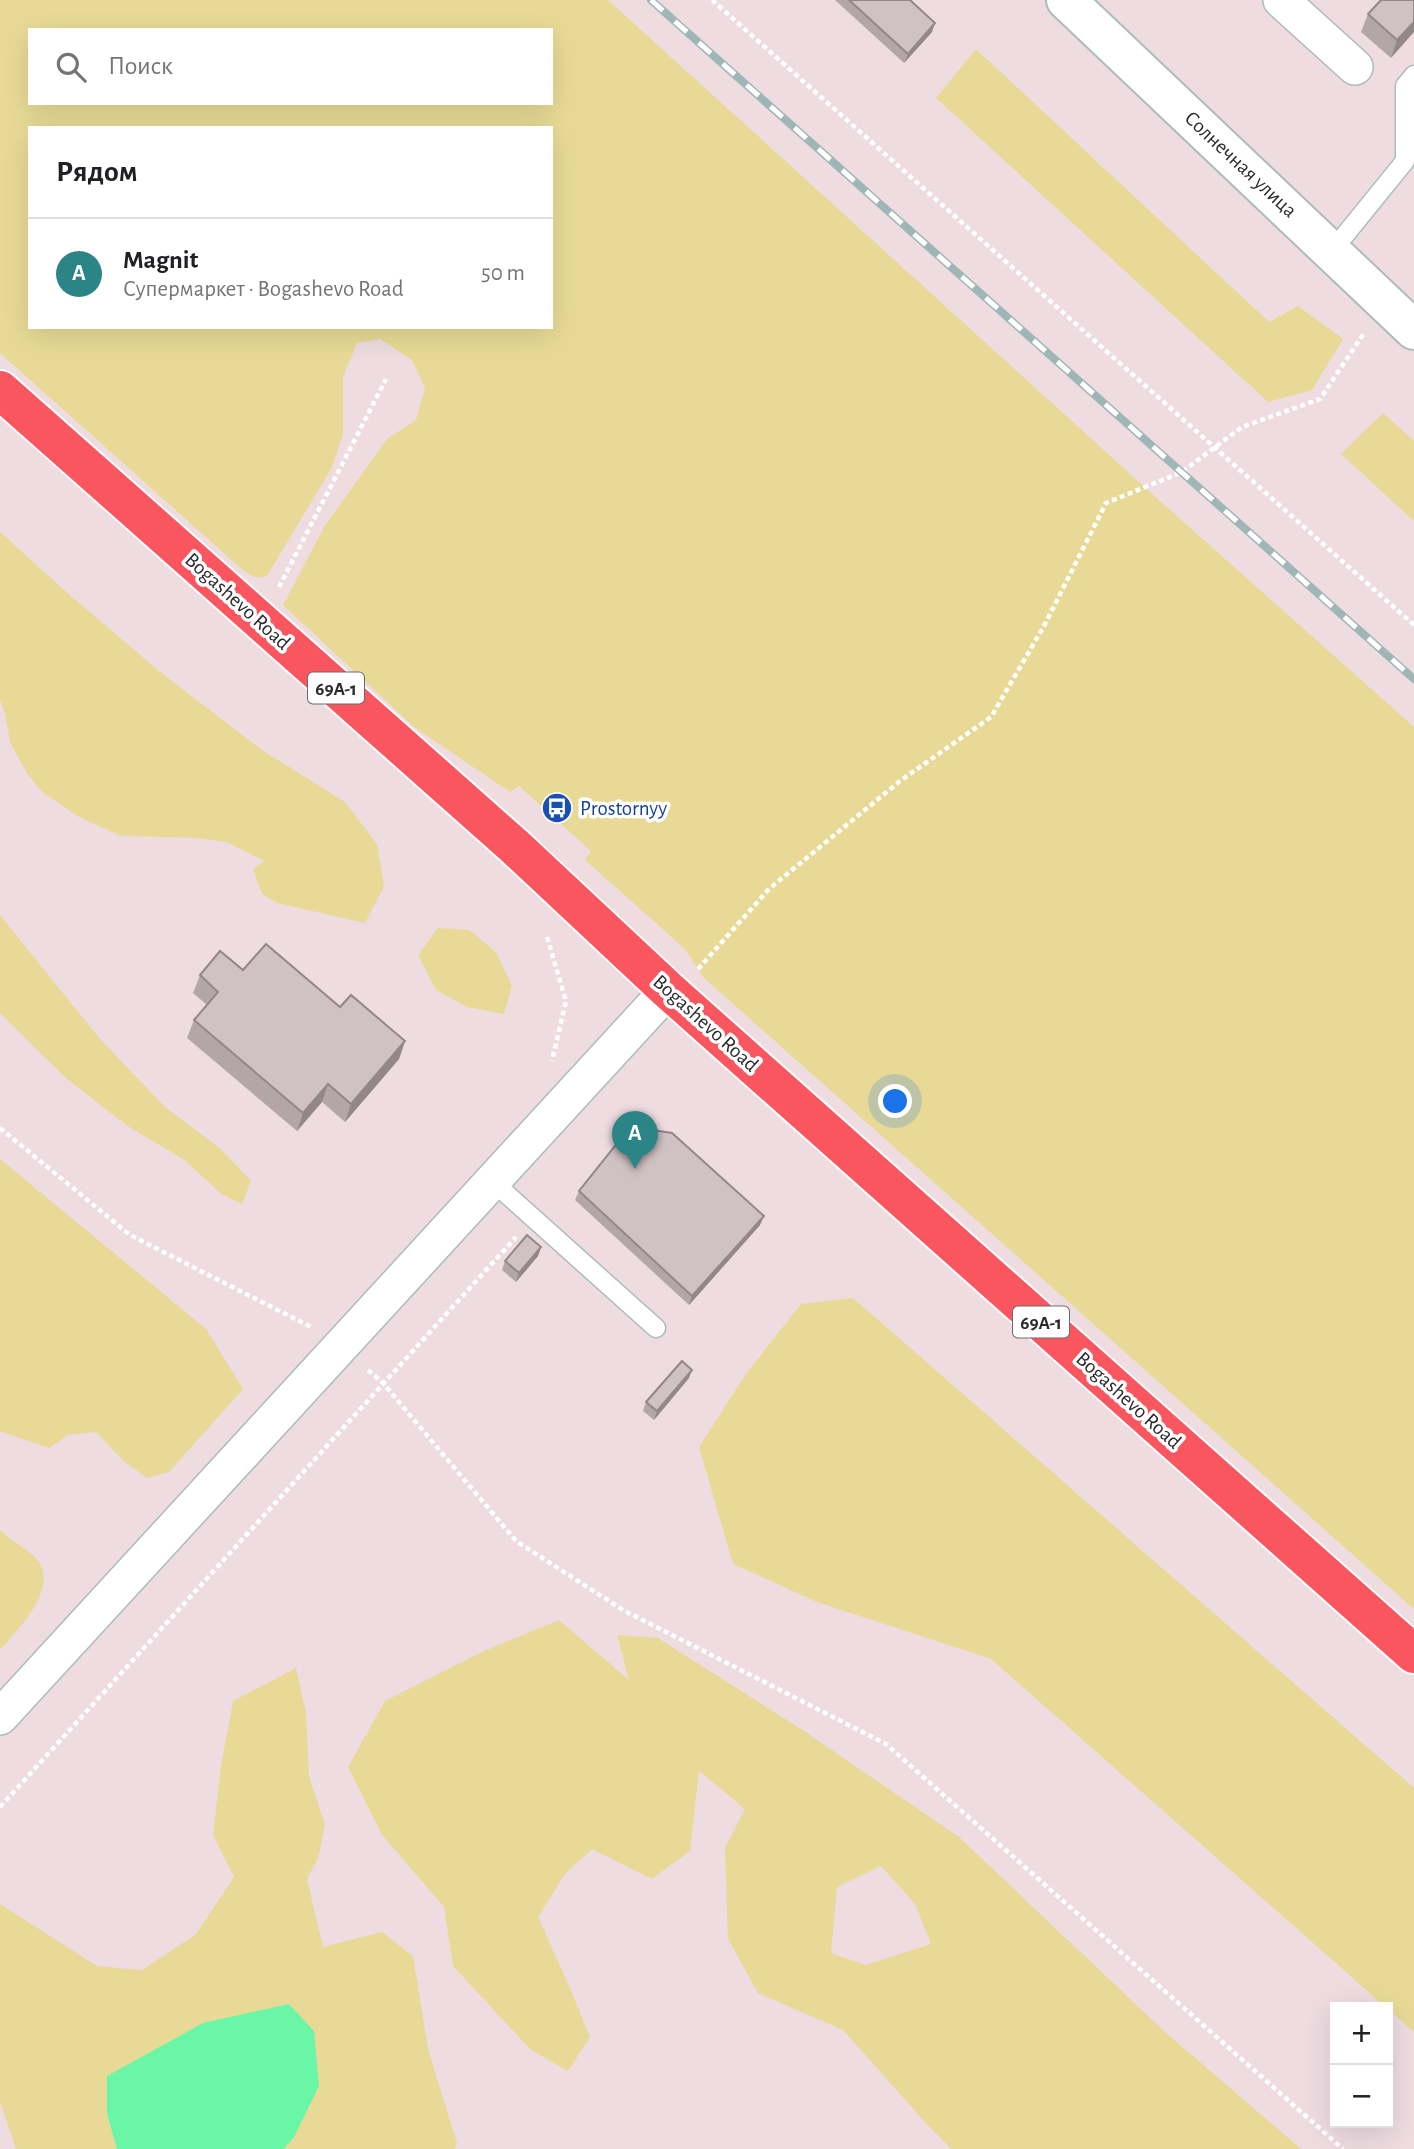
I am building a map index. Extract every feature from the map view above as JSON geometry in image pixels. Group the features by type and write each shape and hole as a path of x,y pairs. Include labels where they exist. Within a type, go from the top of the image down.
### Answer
{"main road":[{"name":"Bogashevo Road","path":"0,390 513,845 678,975 1414,1654"}],"street":[{"name":"Солнечная улица","path":"1066,0 1414,330"},
{"path":"1281,0 1355,67"},
{"path":"0,1717 493,1182 678,975"}],"lane":[{"path":"1332,250 1405,161 1405,86 1414,75"},
{"path":"493,1182 656,1328"}],"path":[{"path":"712,0 1414,625"},
{"path":"678,975 697,970 769,890 900,781 991,717 1044,626 1107,503 1182,472 1242,427 1320,399 1385,301"},
{"path":"261,622 386,379"},
{"path":"547,937 566,1001 551,1065"},
{"path":"0,1128 130,1235 306,1325 341,1347 383,1383 516,1541 623,1610 886,1744 1343,2149"},
{"path":"0,1807 535,1217"}],"shaded area":[{"path":"0,0 608,0 1161,502 1414,727 1414,1609 703,977 685,949 585,860 591,851 519,786 510,792 414,727 283,605 324,527 387,439 416,420 425,388 412,360 380,339 357,343 343,377 343,434 331,469 267,576 250,575 0,353"},
{"path":"976,49 1269,322 1298,306 1343,339 1312,390 1268,402 936,98"},
{"path":"1383,413 1414,441 1414,521 1341,454"},
{"path":"0,532 159,671 262,750 345,802 377,844 384,886 365,923 277,903 262,894 253,869 265,861 226,842 197,838 121,836 79,817 42,792 28,775 10,743 0,700"},
{"path":"0,915 100,1039 165,1107 221,1149 251,1181 242,1204 223,1195 183,1159 129,1127 68,1080 0,1013"},
{"path":"438,928 469,930 496,952 512,986 504,1014 467,1007 436,990 418,955"},
{"path":"0,1159 206,1329 243,1389 169,1472 147,1478 126,1463 96,1432 68,1435 49,1448 0,1431"},
{"path":"853,1298 1414,1788 1414,2032 1393,2013 1393,2002 1380,2002 991,1659 817,1602 733,1564 699,1447 745,1375 801,1304"},
{"path":"0,1530 35,1557 42,1568 44,1580 41,1593 27,1619 0,1650"},
{"path":"559,1620 629,1680 617,1635 658,1638 804,1731 959,1837 1164,2031 1301,2149 951,2149 843,2030 758,1993 728,1939 725,1848 745,1809 699,1771 690,1851 652,1879 592,1849 565,1874 538,1917 590,2037 568,2071 531,2050 453,1966 444,1907 382,1835 348,1767 385,1701 484,1651","holes":["881,1866 915,1904 931,1944 866,1965 831,1953 837,1887"]},
{"path":"296,1668 306,1713 309,1777 325,1825 318,1858 307,1879 323,1947 382,1932 413,1956 428,2049 457,2143 454,2149 284,2149 294,2136 107,2114 117,2149 16,2149 0,2102 0,1904 97,1966 142,1970 195,1935 234,1877 213,1835 221,1766 233,1701"},
{"path":"289,2004 314,2031 319,2086 294,2137 284,2149 117,2149 107,2114 107,2076 203,2023"}],"building":[{"path":"849,0 910,0 935,23 908,54"},
{"path":"1381,0 1414,0 1414,22 1397,40 1368,14"},
{"path":"266,944 340,1007 351,995 405,1041 351,1104 328,1084 303,1113 194,1020 218,992 200,975 220,951 243,970"},
{"path":"653,1130 672,1133 764,1216 692,1296 579,1191 627,1131"},
{"path":"527,1235 541,1247 519,1273 505,1261"},
{"path":"682,1361 692,1370 657,1411 646,1402"}],"railway":[{"path":"651,0 1414,679"}],"place":[{"name":"Prostornyy","path":"557,808"},
{"name":"Magnit","path":"635,1169"}]}
